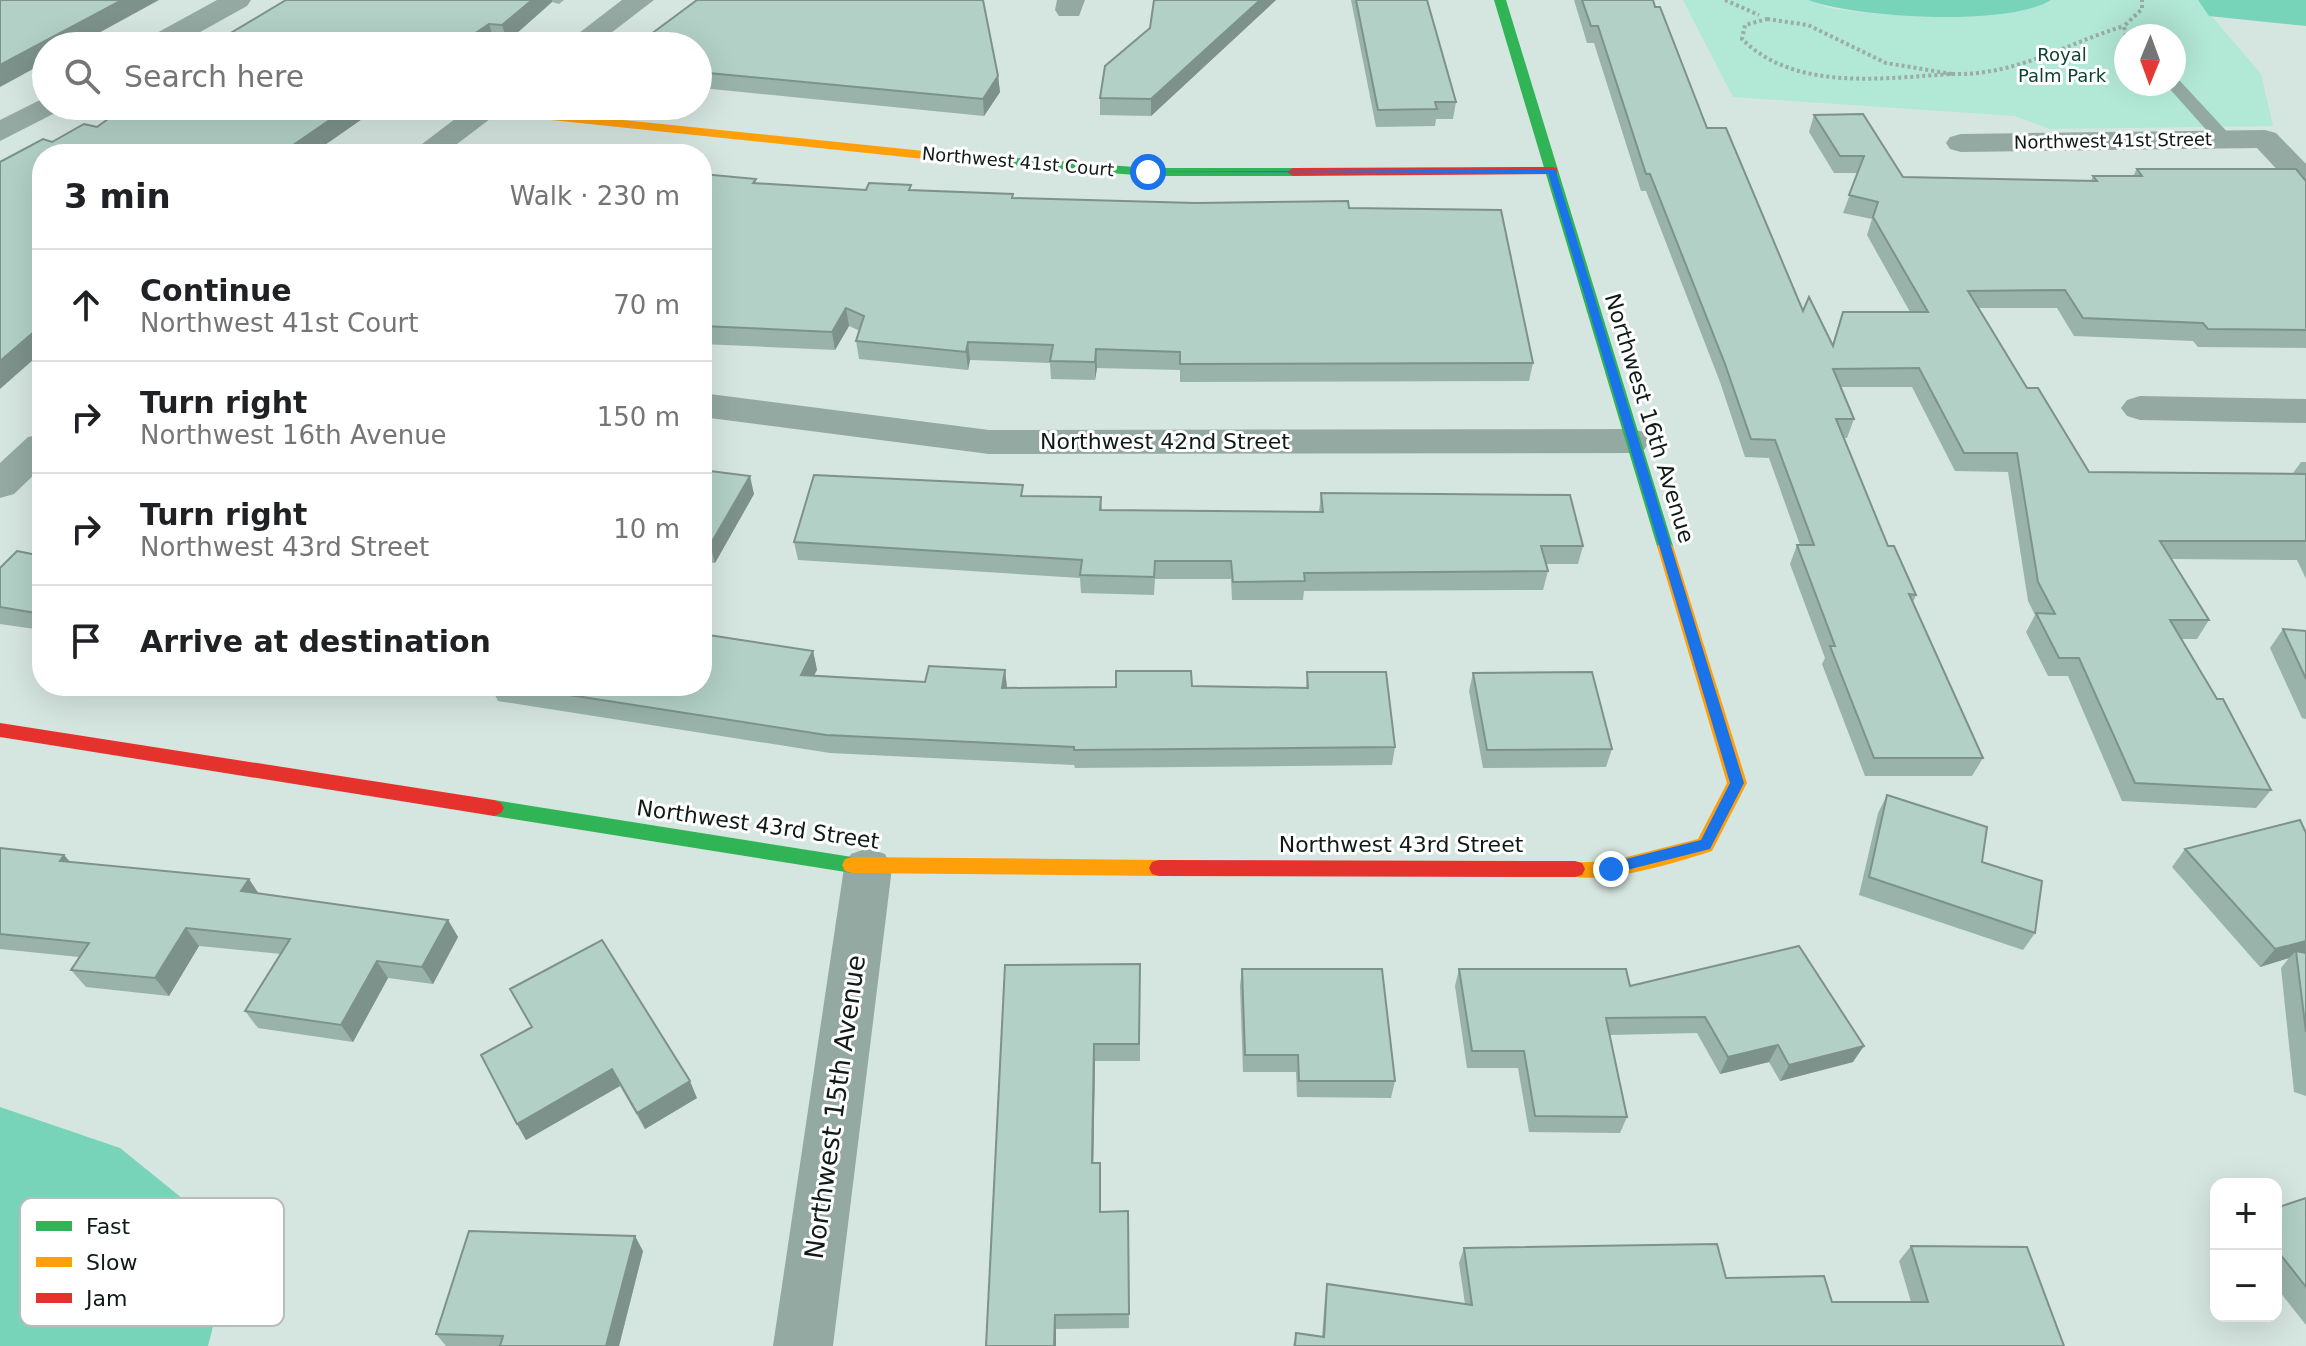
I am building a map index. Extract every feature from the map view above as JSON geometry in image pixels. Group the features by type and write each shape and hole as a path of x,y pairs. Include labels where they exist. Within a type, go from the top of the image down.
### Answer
{"street":[{"path":"179,32 237,0"},
{"path":"595,32 640,0"},
{"name":"Northwest 16th Avenue","path":"1500,0 1737,783 1705,845"},
{"path":"0,132 32,114"},
{"path":"438,144 472,120"},
{"name":"Northwest 41st Court","path":"601,120 1019,165 1148,172 1552,171"},
{"name":"Northwest 41st Street","path":"1961,143 2265,139 2306,182"},
{"name":"Northwest 42nd Street","path":"712,406 989,442 1631,441"},
{"path":"2140,408 2306,411"},
{"path":"0,485 32,455"},
{"name":"Northwest 43rd Street","path":"0,730 868,868 1611,869 1705,845"},
{"name":"Northwest 15th Avenue","path":"803,1346 868,868"}],"lane":[{"path":"2185,96 2225,140"}],"path":[{"path":"1725,0 1760,15 1785,14"},
{"path":"2126,24 2142,9 2142,0"},
{"path":"1760,15 1745,25 1742,39 1751,53 1779,66 1815,75 2003,71 2042,59 2066,44 2114,29"},
{"path":"1834,29 1870,57 1904,69 1959,74"}],"green space":[{"name":"Royal Palm Park","path":"1683,0 1805,0 1856,12 1946,17 2007,13 2051,0 2198,0 2261,74 2273,126 2050,129 2015,116 1733,97"}],"shaded area":[{"path":"1808,0 2051,0 2002,14 1932,17 1860,11"},
{"path":"2198,0 2306,0 2306,26 2209,16"},
{"path":"0,1107 120,1148 182,1198 20,1198 20,1326 213,1326 208,1346 0,1346"}],"building":[{"path":"0,0 122,0 62,32 32,32 32,48 0,65"},
{"path":"286,0 532,0 502,25 489,24 477,32 232,32"},
{"path":"697,0 983,0 998,76 983,99 712,73 712,32 654,32"},
{"path":"1154,0 1260,0 1151,99 1100,98 1105,66 1150,28"},
{"path":"1356,0 1427,0 1456,102 1435,102 1437,109 1378,110"},
{"path":"1582,0 1653,0 1655,7 1660,7 1707,128 1726,128 1803,311 1809,297 1833,346 1843,312 1928,312 1873,217 1878,202 1849,195 1864,156 1840,156 1814,115 1863,114 1903,177 2097,181 2093,176 2142,176 2137,169 2296,169 2306,181 2306,330 2208,329 2203,323 2083,318 2065,290 1968,291 2027,388 2038,388 2089,472 2306,474 2306,541 2160,541 2209,620 2170,620 2217,699 2223,699 2271,790 2135,783 2079,658 2059,658 2036,613 2055,614 2038,582 2017,453 1964,453 1919,368 1833,369 1854,419 1836,419 1888,546 1894,546 1916,595 1909,594 1983,758 1874,758 1830,646 1835,646 1797,545 1814,545 1775,440 1751,439 1725,364 1650,174 1646,174 1598,26 1591,26"},
{"path":"107,120 330,120 295,144 34,144 43,139 52,142 84,124 97,127"},
{"path":"32,145 32,334 0,361 0,162"},
{"path":"712,175 756,179 753,183 866,190 869,183 911,185 909,190 1013,194 1012,198 1195,203 1348,201 1349,208 1501,210 1533,363 1180,364 1180,352 1096,349 1095,362 1050,361 1053,345 968,342 966,352 856,341 864,316 846,308 832,332 712,326"},
{"path":"712,471 750,476 712,542"},
{"path":"814,475 1023,485 1021,496 1101,497 1100,510 1323,512 1321,493 1570,495 1583,546 1541,546 1548,571 1304,573 1305,581 1233,582 1231,561 1155,561 1154,577 1080,575 1082,560 794,542"},
{"path":"17,551 32,554 32,612 0,607 0,568"},
{"path":"2283,629 2306,631 2306,679"},
{"path":"712,636 813,651 801,675 925,682 929,666 1005,670 1002,688 1116,687 1116,671 1191,671 1192,686 1308,688 1307,672 1386,672 1395,747 1074,750 1074,747 826,735 576,696 712,696"},
{"path":"1592,672 1612,749 1487,750 1473,673"},
{"path":"1887,795 1987,827 1982,862 2042,881 2035,933 1869,877"},
{"path":"2300,820 2306,833 2306,941 2275,949 2185,849"},
{"path":"0,848 64,855 60,861 249,879 241,891 448,920 422,967 377,961 341,1025 245,1011 290,939 186,928 155,978 71,970 89,943 0,934"},
{"path":"602,940 690,1081 637,1113 612,1069 517,1124 481,1055 532,1027 510,989"},
{"path":"1799,946 1864,1046 1789,1065 1778,1045 1728,1057 1705,1017 1606,1018 1627,1117 1535,1116 1524,1051 1472,1051 1459,969 1626,969 1630,986"},
{"path":"2296,951 2306,953 2306,1032"},
{"path":"1140,964 1139,1044 1094,1044 1092,1163 1100,1163 1100,1212 1128,1211 1129,1314 1055,1315 1054,1346 986,1346 1005,965"},
{"path":"1242,969 1382,969 1395,1081 1299,1081 1298,1055 1245,1055"},
{"path":"2306,1198 2306,1287 2282,1257 2282,1206"},
{"path":"469,1231 635,1236 606,1346 500,1346 503,1336 436,1334"},
{"path":"1717,1244 1726,1278 1824,1276 1832,1302 1928,1302 1911,1246 2027,1247 2064,1346 1295,1346 1296,1333 1324,1337 1327,1284 1472,1305 1464,1248"}],"traffic: fast":[{"path":"1500,0 1665,546"},
{"path":"924,155 1148,172 1293,172"},
{"path":"494,808 852,865"}],"traffic: slow":[{"path":"584,120 924,155"},
{"path":"1575,869 1611,869 1705,845 1737,783 1665,546"},
{"path":"852,865 1159,868"}],"traffic: jam":[{"path":"1293,172 1552,171"},
{"path":"0,730 494,808"},
{"path":"1159,868 1575,869"}],"route":[{"path":"1148,172 1552,171 1631,441 1737,783 1705,845 1611,869"}]}
